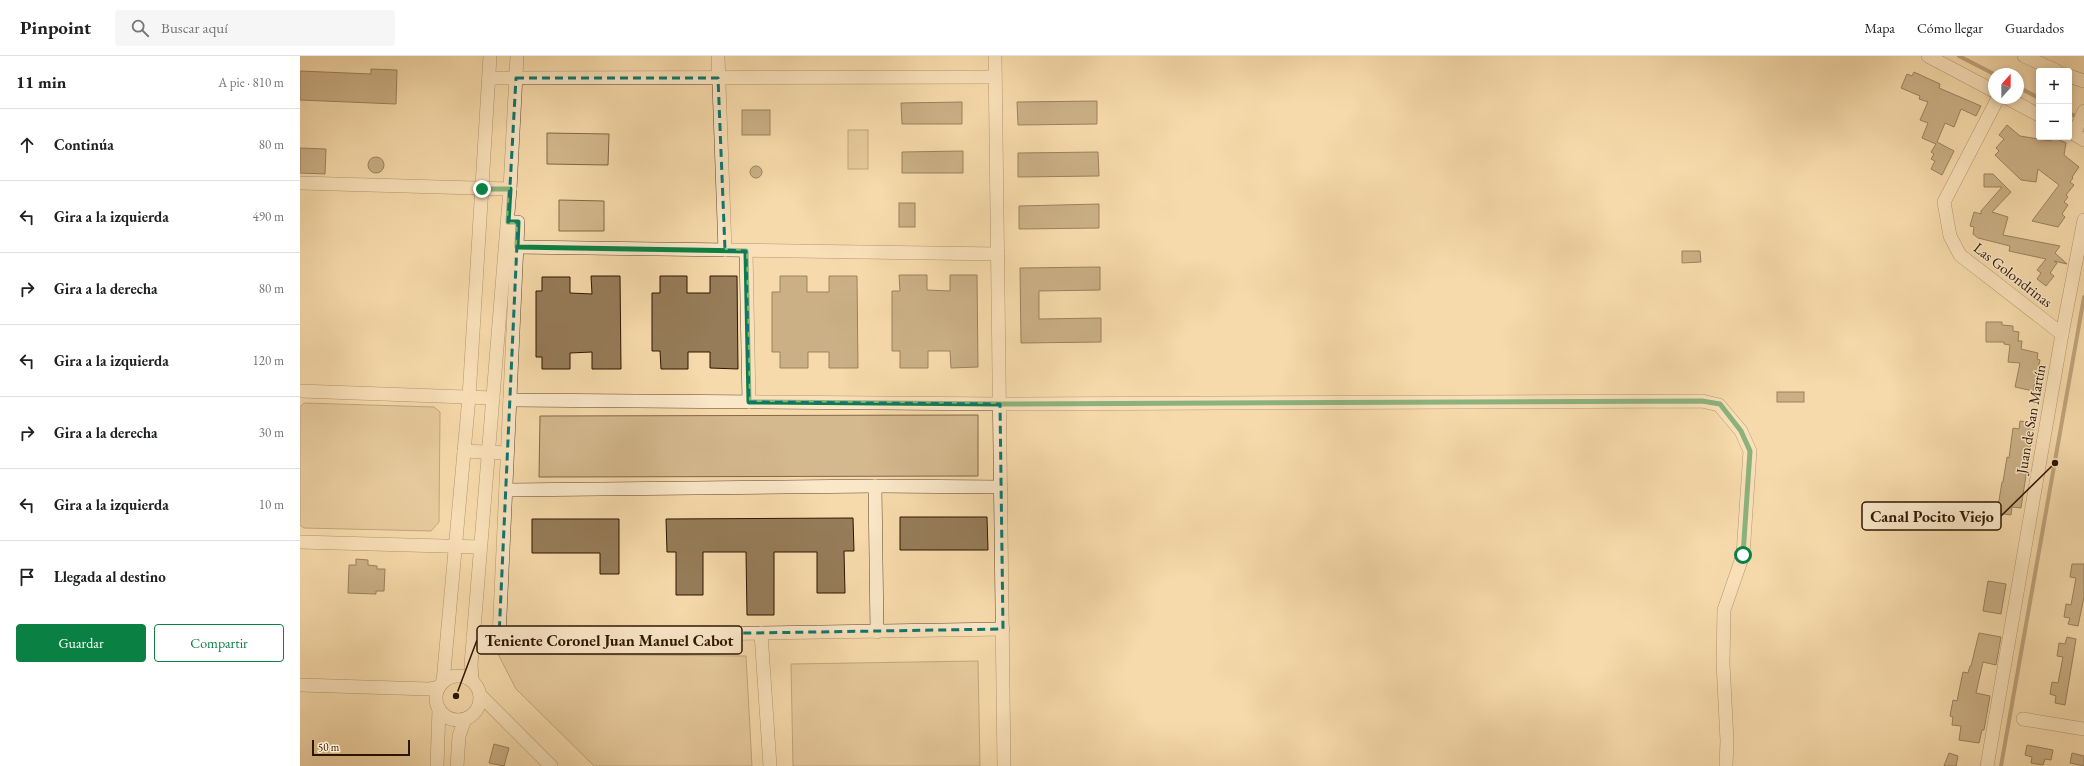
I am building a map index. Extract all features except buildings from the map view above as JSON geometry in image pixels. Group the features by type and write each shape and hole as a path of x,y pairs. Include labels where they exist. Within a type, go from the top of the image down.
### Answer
{"street":[{"path":"465,719 450,719 439,709 436,702 441,685 456,547 469,397 490,56"},
{"path":"517,56 508,222 470,672 472,681 480,695 550,766"},
{"path":"718,56 725,250"},
{"path":"995,56 1004,766"},
{"path":"1928,56 1988,88"},
{"path":"2024,56 2050,68"},
{"path":"489,78 995,77"},
{"path":"2072,77 2084,81"},
{"name":"Las Golondrinas","path":"1995,104 1944,202 1950,236 1960,255 2062,334"},
{"path":"2018,104 2036,113"},
{"path":"300,183 510,189"},
{"name":"Juan de San Martín","path":"1987,766 2062,334 2084,220"},
{"path":"499,637 518,222 508,222"},
{"path":"517,247 998,254"},
{"path":"746,251 749,402"},
{"path":"300,391 493,398"},
{"path":"510,400 1000,404 1702,401 1720,404 1741,431 1750,451 1743,555 1724,610 1723,663 1727,741 1726,766"},
{"path":"464,452 507,453"},
{"path":"506,490 875,486 1001,487"},
{"path":"875,486 877,632"},
{"path":"300,542 480,547"},
{"path":"473,638 1002,630"},
{"path":"761,633 770,766"},
{"path":"300,685 429,689 441,685 450,678 458,676 472,681"},
{"path":"457,766 459,736 465,719 477,709 480,695"},
{"path":"437,766 439,709"},
{"path":"2023,718 2084,729"}],"highlighted area":[{"path":"516,78 718,78 725,250 746,251 749,402 1000,404 1003,629 499,637 518,222 508,222"}],"shaded area":[{"path":"848,130 868,130 868,169 848,169"},
{"path":"547,133 609,134 608,165 547,164"},
{"path":"559,200 604,201 604,231 559,231"},
{"path":"304,403 434,407 440,412 439,522 431,531 304,528 300,525 300,407"},
{"path":"978,415 978,476 539,477 540,416"},
{"path":"498,654 746,656 752,766 594,766 516,689"},
{"path":"978,661 980,766 793,766 791,664"}],"waterway":[{"path":"1959,56 1988,71"},
{"path":"2024,90 2036,96"},
{"path":"2072,114 2079,118"},
{"path":"2001,766 2084,297"}],"place":[{"name":"Canal Pocito Viejo","path":"2055,463"},
{"name":"Teniente Coronel Juan Manuel Cabot","path":"456,696"}],"route":[{"path":"482,189 510,189 508,222 518,222 517,247 746,251 749,402 1000,404 1702,401 1720,404 1741,431 1750,451 1743,555"}]}
